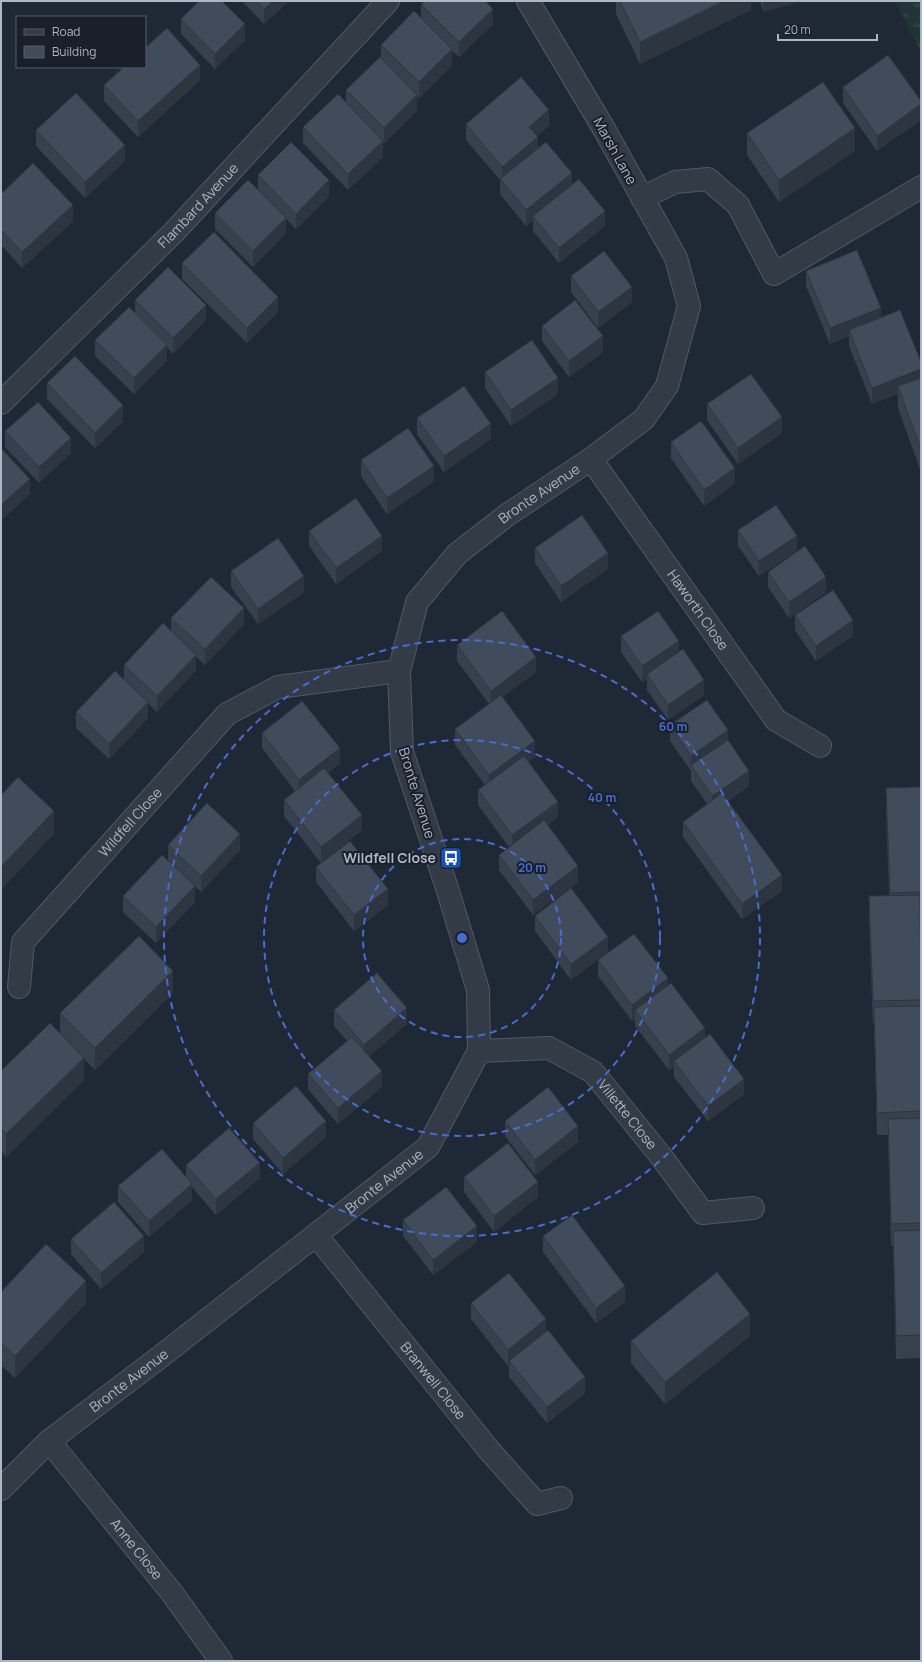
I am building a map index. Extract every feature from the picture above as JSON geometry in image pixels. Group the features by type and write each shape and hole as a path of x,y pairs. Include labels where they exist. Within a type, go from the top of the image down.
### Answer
{"street":[{"name":"Flambard Avenue","path":"1,403 174,232 388,1"},
{"name":"Marsh Lane","path":"528,1 676,258 689,306"},
{"path":"642,198 675,182 708,179 738,205 774,274 921,188"},
{"name":"Bronte Avenue","path":"1,1489 49,1441 316,1236 428,1147 479,1051 478,990 448,891 402,752 399,671 417,602 457,554 507,515 591,459 644,419 667,386 689,306"},
{"name":"Haworth Close","path":"591,459 776,720 820,746"},
{"name":"Wildfell Close","path":"19,987 23,942 227,714 278,687 399,671"},
{"name":"Villette Close","path":"479,1051 549,1048 594,1072 703,1213 753,1208"},
{"name":"Branwell Close","path":"316,1236 488,1449 537,1504 561,1498"},
{"name":"Anne Close","path":"49,1441 172,1593 221,1661"}],"green space":[{"path":"895,1 921,1 921,52"}],"building":[{"path":"199,1 222,1 245,24 215,54 181,19"},
{"path":"257,1 273,1 264,9"},
{"path":"425,1 485,1 493,9 459,42 421,4"},
{"path":"620,1 724,1 640,42"},
{"path":"414,11 452,49 419,82 381,45"},
{"path":"167,28 200,65 138,121 104,85 123,68 146,68 146,47"},
{"path":"888,55 921,101 921,104 877,136 843,87"},
{"path":"380,57 417,95 384,128 346,90"},
{"path":"521,77 549,110 529,127 538,137 502,167 466,124"},
{"path":"823,82 855,128 779,180 747,133"},
{"path":"76,93 125,145 85,182 36,130"},
{"path":"338,94 383,141 348,174 303,127"},
{"path":"291,142 329,180 296,214 258,175"},
{"path":"546,142 572,173 526,210 500,179"},
{"path":"33,163 73,205 22,252 1,230 1,194"},
{"path":"579,179 605,211 559,248 533,216"},
{"path":"248,180 286,218 253,251 215,213"},
{"path":"214,232 278,297 247,328 182,263"},
{"path":"857,250 881,308 830,328 806,271"},
{"path":"604,251 632,287 598,312 571,276"},
{"path":"168,267 206,305 173,338 135,300"},
{"path":"575,300 603,336 569,361 542,326"},
{"path":"129,307 167,345 134,378 95,340"},
{"path":"900,310 921,362 921,369 872,388 849,330"},
{"path":"532,340 558,378 511,410 485,372"},
{"path":"75,356 123,405 95,433 47,383"},
{"path":"751,374 782,417 738,448 707,404"},
{"path":"921,378 921,450 898,386"},
{"path":"464,386 491,424 444,456 417,418"},
{"path":"38,402 71,438 39,467 5,431"},
{"path":"701,421 735,468 704,490 671,442"},
{"path":"408,428 434,466 387,498 361,460"},
{"path":"1,448 30,479 1,505"},
{"path":"356,498 382,536 336,568 309,531"},
{"path":"776,505 797,536 759,561 738,530"},
{"path":"582,515 608,553 561,586 535,548"},
{"path":"278,538 304,576 258,609 231,571"},
{"path":"805,546 826,577 789,602 768,572"},
{"path":"211,577 244,608 205,649 171,618"},
{"path":"833,590 853,620 816,646 795,615"},
{"path":"502,611 536,657 491,691 457,645"},
{"path":"658,611 679,641 642,666 621,636"},
{"path":"163,623 196,655 157,696 124,665"},
{"path":"683,649 704,680 668,705 647,674"},
{"path":"115,671 148,702 109,744 76,712"},
{"path":"501,695 535,741 489,775 455,729"},
{"path":"707,700 728,730 691,756 670,725"},
{"path":"302,701 340,748 299,780 262,733"},
{"path":"728,740 749,771 712,796 691,765"},
{"path":"524,756 558,802 512,835 478,790"},
{"path":"324,768 362,815 321,847 284,800"},
{"path":"18,777 54,811 1,867 1,795"},
{"path":"921,787 921,892 890,893 886,788"},
{"path":"722,793 782,875 742,904 683,822"},
{"path":"207,803 240,834 201,876 168,845"},
{"path":"544,820 578,866 533,900 499,855"},
{"path":"350,841 388,889 354,915 316,867"},
{"path":"162,855 195,886 156,927 123,896"},
{"path":"571,888 608,937 571,964 535,916"},
{"path":"920,895 921,1000 873,1001 869,896"},
{"path":"634,934 668,978 632,1005 598,960"},
{"path":"139,936 173,971 95,1048 60,1013"},
{"path":"377,973 407,1008 364,1045 334,1010"},
{"path":"671,983 705,1028 669,1055 635,1010"},
{"path":"921,1006 921,1111 877,1113 874,1007"},
{"path":"50,1023 84,1058 6,1134 1,1129 1,1071"},
{"path":"710,1034 744,1079 708,1106 674,1061"},
{"path":"352,1037 382,1071 338,1108 308,1074"},
{"path":"296,1086 326,1121 283,1158 253,1123"},
{"path":"548,1087 578,1126 535,1160 505,1121"},
{"path":"921,1118 921,1223 891,1224 888,1119"},
{"path":"229,1128 260,1163 216,1199 186,1165"},
{"path":"508,1143 538,1182 494,1216 464,1177"},
{"path":"162,1149 192,1184 149,1221 118,1186"},
{"path":"446,1187 477,1226 433,1260 403,1220"},
{"path":"114,1202 144,1236 101,1273 71,1239"},
{"path":"572,1215 625,1286 596,1308 543,1236"},
{"path":"921,1230 921,1335 896,1336 893,1231"},
{"path":"46,1244 86,1281 15,1356 1,1343 1,1292"},
{"path":"717,1272 750,1314 665,1382 631,1341"},
{"path":"509,1273 546,1319 508,1350 471,1303"},
{"path":"548,1330 585,1377 547,1407 509,1361"}],"place":[{"name":"Wildfell Close","path":"451,858"}]}
